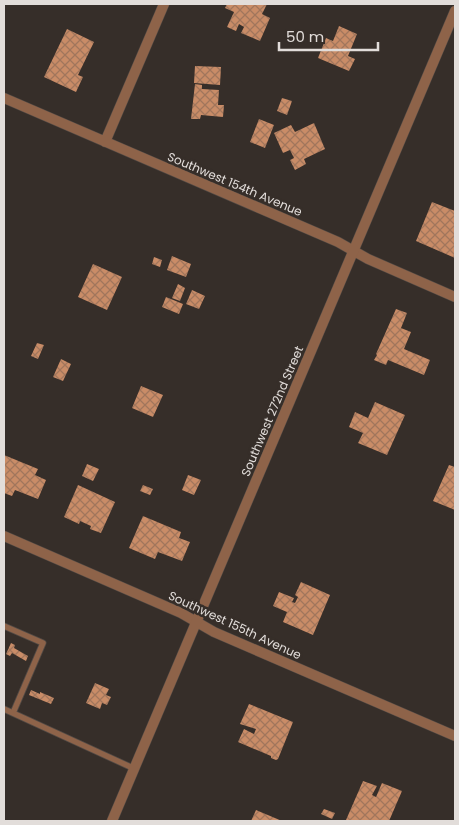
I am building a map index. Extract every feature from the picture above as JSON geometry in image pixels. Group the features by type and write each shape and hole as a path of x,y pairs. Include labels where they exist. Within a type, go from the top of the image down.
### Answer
{"street":[{"path":"105,142 164,4"},
{"name":"Southwest 272nd Street","path":"112,821 455,11"},
{"name":"Southwest 154th Avenue","path":"4,98 338,242 368,260 455,297"},
{"name":"Southwest 155th Avenue","path":"4,536 181,613 214,632 455,736"}],"lane":[{"path":"4,626 43,643 13,713"},
{"path":"4,709 134,769"}],"building":[{"path":"227,4 267,4 262,14 270,18 260,41 241,33 244,27 239,24 236,31 227,27 234,12 225,8"},
{"path":"339,26 357,34 348,56 355,59 349,71 318,58 326,38 333,41"},
{"path":"67,29 94,42 78,75 83,77 76,92 44,77"},
{"path":"195,66 221,67 220,85 194,83"},
{"path":"195,84 202,85 202,89 219,90 218,105 224,105 223,117 201,115 200,119 191,119"},
{"path":"282,98 292,101 287,115 277,111"},
{"path":"259,119 274,125 265,148 250,142"},
{"path":"314,123 325,149 304,159 306,164 295,170 290,160 294,158 290,150 283,153 274,133 291,125 295,132"},
{"path":"432,202 455,211 455,258 416,241"},
{"path":"172,256 191,264 186,277 167,270"},
{"path":"154,257 162,260 160,267 152,264"},
{"path":"93,264 122,277 107,310 78,297"},
{"path":"178,284 185,288 180,301 172,298"},
{"path":"192,290 205,296 199,309 186,304"},
{"path":"166,297 183,304 179,314 162,307"},
{"path":"396,309 407,313 401,328 411,332 404,349 430,360 424,375 388,360 386,365 374,360"},
{"path":"37,343 44,345 38,359 31,356"},
{"path":"61,359 71,364 63,381 53,377"},
{"path":"141,386 163,395 153,417 132,408"},
{"path":"375,402 405,415 387,455 358,443 363,433 349,427 355,412 368,418"},
{"path":"4,455 38,469 35,475 46,480 38,499 15,490 12,496 4,493"},
{"path":"87,464 99,469 93,481 82,476"},
{"path":"449,465 455,467 455,510 433,501"},
{"path":"188,475 201,480 194,495 182,490"},
{"path":"78,485 115,502 101,533 90,529 91,526 80,521 79,524 64,517"},
{"path":"143,485 153,489 150,495 140,491"},
{"path":"143,516 181,532 179,538 190,542 182,561 158,552 155,559 129,548"},
{"path":"301,582 330,595 313,635 283,622 287,612 273,606 279,592 294,598 292,602 295,603 298,597 295,595"},
{"path":"11,643 15,645 14,648 28,656 26,661 12,653 10,656 6,654"},
{"path":"95,683 109,689 106,695 111,697 107,705 102,703 100,709 86,703"},
{"path":"31,690 54,698 51,704 29,695"},
{"path":"249,704 293,722 278,759 271,758 271,756 238,742 244,729 254,734 256,729 240,724"},
{"path":"363,781 377,786 372,795 376,797 382,783 402,791 389,821 346,820"},
{"path":"324,809 335,813 332,819 321,814"},
{"path":"256,810 282,821 251,821"}]}
